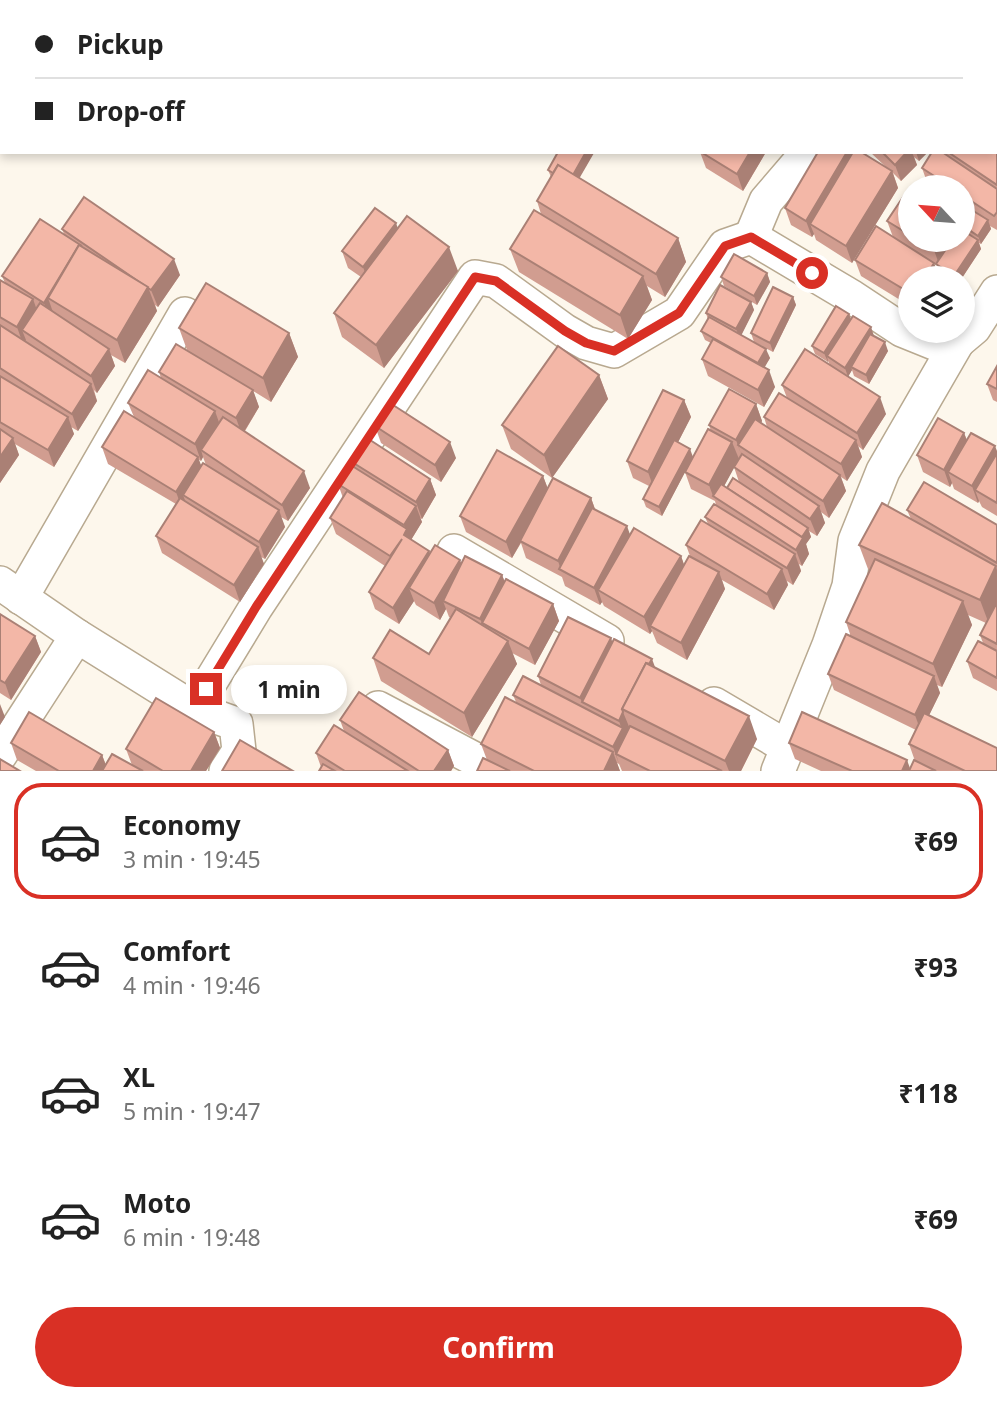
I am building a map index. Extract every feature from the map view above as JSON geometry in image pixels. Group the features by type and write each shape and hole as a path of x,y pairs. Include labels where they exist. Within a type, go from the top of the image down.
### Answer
{"street":[{"path":"194,709 256,607 475,277 496,281 565,331 586,343 614,351 679,313 725,246 751,237 766,201 806,154"},
{"path":"751,237 902,330 953,346"},
{"path":"692,691 783,759 829,645 849,586 855,541 883,471 953,346 974,328 997,292"},
{"path":"185,313 11,590 77,636 194,709 236,724 239,751 226,771"},
{"path":"454,551 633,656"},
{"path":"0,755 77,636"},
{"path":"377,708 484,758"}],"building":[{"path":"557,154 585,154 573,175 558,165 553,173 548,170"},
{"path":"704,154 749,154 737,174"},
{"path":"817,154 846,154 806,221 785,208"},
{"path":"852,154 864,154 892,171 846,246 810,224"},
{"path":"884,154 905,154 895,165"},
{"path":"931,154 945,154 997,189 997,212 994,216 975,204 975,175 933,175 922,168"},
{"path":"951,154 997,154 997,185"},
{"path":"558,165 678,238 656,274 537,201"},
{"path":"84,197 174,259 151,290 62,229"},
{"path":"898,204 898,228 887,221"},
{"path":"375,208 396,223 363,267 342,251"},
{"path":"534,210 643,276 620,315 510,249"},
{"path":"975,212 988,220 978,236 975,234"},
{"path":"407,216 449,247 376,345 334,313"},
{"path":"40,219 82,246 79,245 44,303 2,276"},
{"path":"876,226 898,240 898,252 917,252 934,263 932,266 898,266 898,286 855,260"},
{"path":"79,245 148,287 117,340 48,298"},
{"path":"944,252 970,252 961,266 936,264"},
{"path":"734,254 767,273 754,296 721,277"},
{"path":"0,280 33,299 17,327 0,317"},
{"path":"206,283 289,333 263,378 179,328"},
{"path":"720,285 751,302 736,329 706,313"},
{"path":"773,287 793,297 770,343 751,333"},
{"path":"40,303 109,349 91,376 22,330"},
{"path":"836,306 849,314 824,353 812,346"},
{"path":"853,316 871,327 845,368 827,356"},
{"path":"709,317 766,349 758,363 701,331"},
{"path":"0,325 91,384 72,414 0,368"},
{"path":"870,334 885,342 866,375 851,367"},
{"path":"713,339 769,370 758,390 702,359"},
{"path":"176,344 253,390 236,418 159,372"},
{"path":"558,346 599,375 544,455 502,425"},
{"path":"805,349 880,397 857,433 782,385"},
{"path":"997,366 997,389 987,384"},
{"path":"148,370 215,411 195,444 128,403"},
{"path":"0,376 68,417 48,450 0,422"},
{"path":"729,389 756,404 736,440 709,425"},
{"path":"663,390 684,400 648,472 627,461"},
{"path":"779,393 856,440 841,464 764,417"},
{"path":"390,403 450,442 435,465 375,426"},
{"path":"124,411 198,457 176,492 102,447"},
{"path":"223,417 304,471 282,505 201,450"},
{"path":"938,418 964,433 944,470 917,455"},
{"path":"755,419 840,475 823,501 738,445"},
{"path":"0,429 13,438 0,457"},
{"path":"708,429 732,442 709,485 685,472"},
{"path":"971,433 995,446 972,486 948,472"},
{"path":"367,438 430,479 416,502 352,462"},
{"path":"674,440 690,449 659,507 643,499"},
{"path":"497,450 543,476 506,542 460,516"},
{"path":"997,453 997,503 975,490"},
{"path":"742,454 819,506 810,519 734,467"},
{"path":"203,463 279,510 259,542 183,495"},
{"path":"349,464 416,506 404,525 338,484"},
{"path":"553,478 591,498 558,561 520,541"},
{"path":"733,478 808,528 802,537 727,488"},
{"path":"924,482 997,525 997,563 907,510"},
{"path":"721,484 803,538 796,550 713,496"},
{"path":"347,491 407,529 404,535 429,551 393,608 369,592 402,539 390,556 330,518"},
{"path":"180,498 258,547 234,585 156,536"},
{"path":"882,503 996,566 980,600 859,545"},
{"path":"714,504 795,554 787,568 705,517"},
{"path":"592,508 627,526 594,588 559,569"},
{"path":"701,520 782,569 767,594 686,545"},
{"path":"634,528 681,556 644,617 598,590"},
{"path":"435,545 460,560 434,603 409,588"},
{"path":"465,556 502,575 480,619 443,601"},
{"path":"689,556 719,572 681,643 650,626"},
{"path":"875,559 963,601 933,664 846,622"},
{"path":"506,579 553,604 529,649 482,623"},
{"path":"997,606 997,644 980,635"},
{"path":"456,609 508,641 464,713 373,658 390,630 429,654"},
{"path":"0,614 35,636 5,683 0,680"},
{"path":"568,617 611,638 580,698 538,676"},
{"path":"846,634 934,676 915,715 828,674"},
{"path":"614,639 652,659 649,664 646,663 622,709 619,721 582,702"},
{"path":"978,641 997,651 997,678 967,661"},
{"path":"646,663 749,716 725,761 622,709"},
{"path":"523,676 623,728 613,747 513,695"},
{"path":"359,692 448,750 434,771 419,771 340,720"},
{"path":"505,697 613,752 604,771 534,771 481,744"},
{"path":"156,698 214,732 191,771 163,771 126,749"},
{"path":"29,712 102,755 93,771 59,771 11,743"},
{"path":"802,712 907,760 902,771 852,771 789,743"},
{"path":"924,713 997,748 997,771 965,771 909,744"},
{"path":"334,725 408,771 345,771 316,753"},
{"path":"630,726 722,771 650,771 616,754"},
{"path":"240,740 293,771 222,771"},
{"path":"112,754 143,771 102,771"},
{"path":"483,758 510,771 477,771"},
{"path":"0,759 20,771 0,771"},
{"path":"914,760 936,771 909,771"},
{"path":"323,764 335,771 319,771"}],"route":[{"path":"206,689 256,607 475,277 496,281 565,331 586,343 614,351 679,313 725,246 751,237 812,273"}]}
